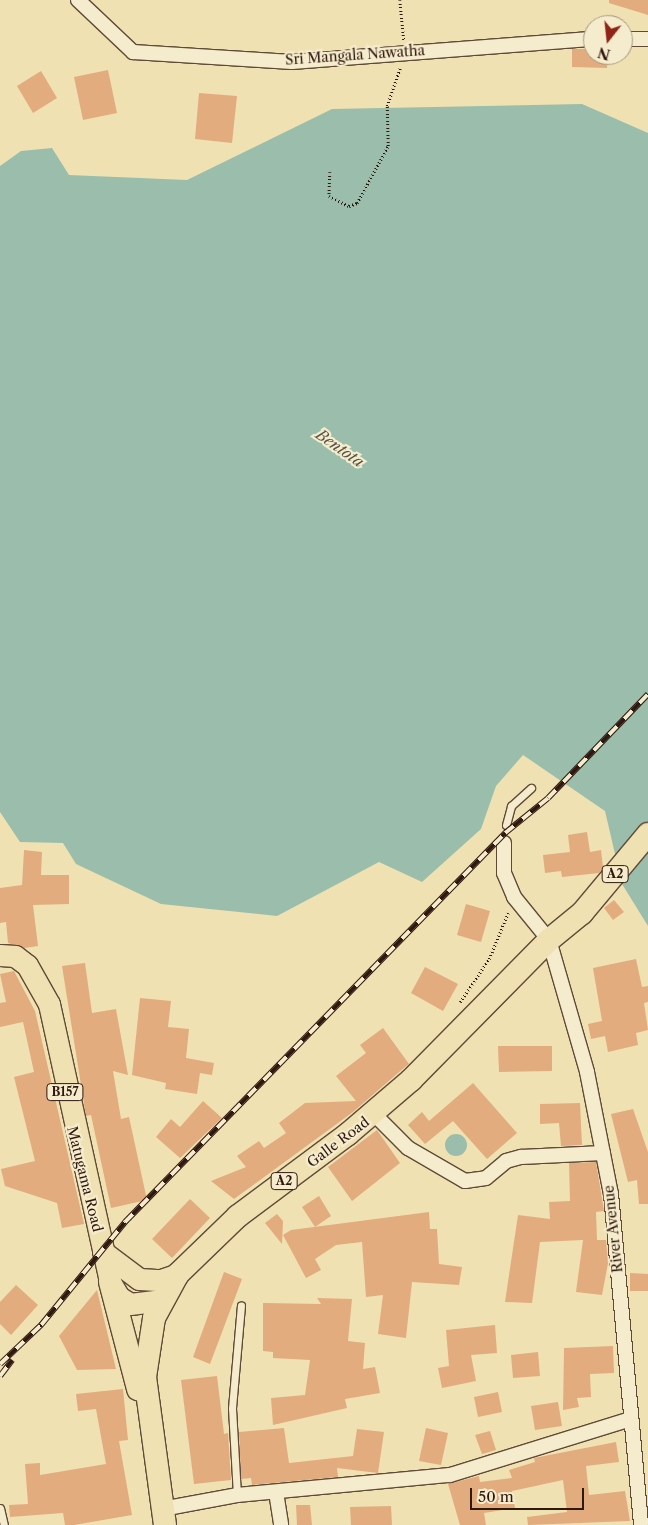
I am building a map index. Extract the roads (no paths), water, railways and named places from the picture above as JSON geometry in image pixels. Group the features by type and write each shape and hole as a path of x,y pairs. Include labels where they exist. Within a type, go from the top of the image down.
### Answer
{"highway":[{"name":"Galle Road","path":"163,1517 150,1431 147,1348 161,1300 178,1274 238,1216 374,1114 549,940 582,913 648,834"},
{"path":"110,1282 150,1431"}],"main road":[{"name":"Matugama Road","path":"0,955 15,956 27,965 49,1004 74,1133 110,1282 127,1302 142,1305 161,1300"},
{"path":"104,1252 139,1278 155,1280 178,1274"}],"street":[{"name":"Sri Mangala Nawatha","path":"78,0 132,52 292,62 583,40"},
{"path":"633,39 648,39"},
{"path":"504,843 504,873 514,897 549,940"},
{"name":"River Avenue","path":"549,940 587,1072 611,1194 641,1525"},
{"path":"374,1114 408,1148 465,1182 486,1178 506,1161 521,1157 603,1153"},
{"path":"163,1517 237,1495 450,1475 631,1419"},
{"path":"276,1492 281,1525"}],"lane":[{"path":"506,825 510,806 531,788"},
{"path":"237,1495 232,1408 241,1305"},
{"path":"0,1508 4,1525"}],"water":[{"name":"Bentota","path":"582,104 648,133 648,926 622,884 605,811 523,755 496,786 481,829 422,882 379,862 277,916 161,904 76,864 63,843 20,842 0,812 0,166 21,151 52,148 69,175 187,180 332,109"},
{"path":"456,1134 464,1137 467,1145 464,1153 456,1156 448,1153 445,1145 448,1137"}],"railway":[{"path":"0,1364 41,1325 125,1222 505,833 548,798 648,694"},
{"path":"0,1376 12,1360"}]}
